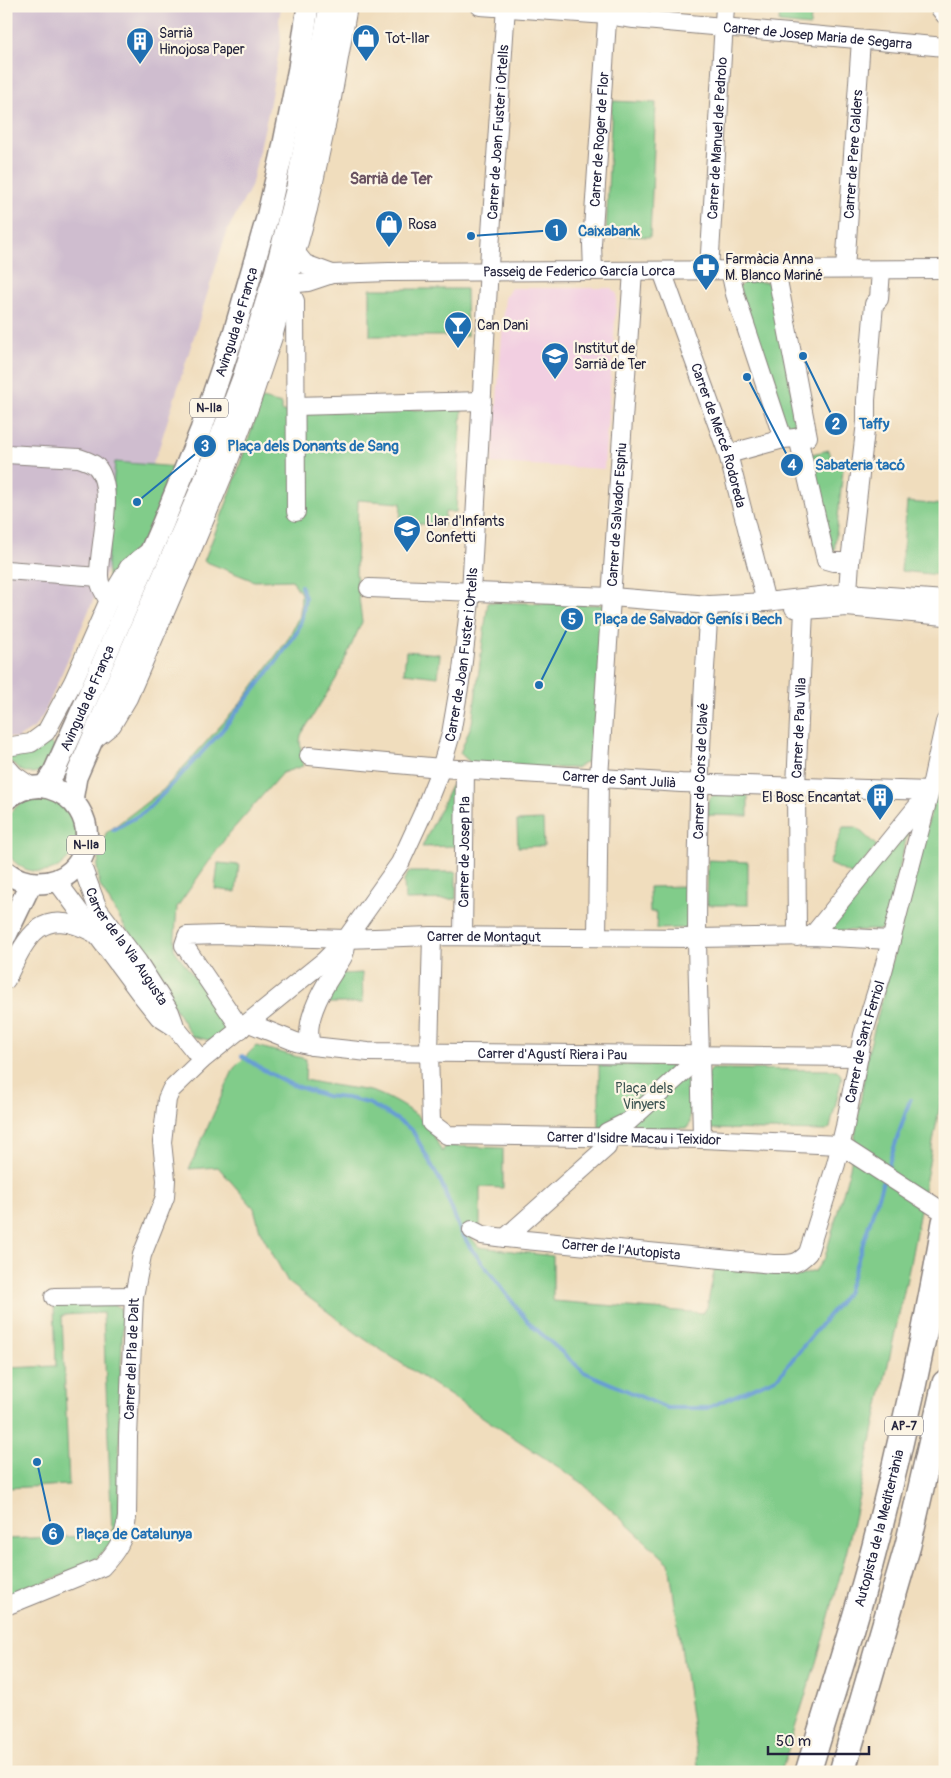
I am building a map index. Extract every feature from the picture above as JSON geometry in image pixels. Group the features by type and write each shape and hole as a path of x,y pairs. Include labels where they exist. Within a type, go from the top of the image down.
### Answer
{"highway":[{"name":"Autopista de la Mediterrània","path":"808,1772 869,1567 910,1402 945,1222"},
{"name":"AP-7","path":"842,1772 898,1583 945,1383"}],"main road":[{"name":"Avinguda de França","path":"38,787 54,772 152,549 201,430 234,333 267,218 299,68 308,6"},
{"name":"Avinguda de França","path":"72,800 76,777 198,498 243,378 275,273 297,187 330,6"},
{"path":"6,799 12,794 27,788 38,787 59,791 72,800"},
{"name":"N-IIa","path":"6,935 14,881 46,883 56,880 70,872 80,861 86,845 87,829 82,813 72,800"}],"street":[{"name":"Avinguda de França","path":"90,743 112,725 128,698 225,471 264,362 296,253 332,98 348,6"},
{"name":"Carrer de Josep Maria de Segarra","path":"480,6 608,11 634,19 945,47"},
{"name":"Carrer de Manuel de Pedrolo","path":"709,270 725,6"},
{"path":"938,6 945,15"},
{"name":"Carrer de Joan Fuster i Ortells","path":"202,1060 324,961 346,939 400,863 441,768 451,734 462,670 471,592 506,7"},
{"name":"Carrer de Roger de Flor","path":"593,271 592,244 608,11"},
{"name":"Carrer de Pere Calders","path":"845,269 860,40"},
{"name":"Passeig de Federico García Lorca","path":"296,253 305,264 332,274"},
{"path":"730,270 735,294 791,438 826,560 850,562"},
{"path":"728,454 791,438 808,436 776,270"},
{"path":"847,600 866,422 874,304 879,299 880,270"},
{"name":"Passeig de Federico García Lorca","path":"288,285 308,282 332,274 389,272 945,270"},
{"name":"Carrer de Salvador Espriu","path":"597,936 599,777 632,271"},
{"name":"Carrer de Mercé Rodoreda","path":"662,271 728,454 766,602"},
{"path":"288,285 295,301 296,512"},
{"path":"296,406 482,402"},
{"path":"6,454 79,458 89,461 96,467 102,476 105,487 105,514 99,577 109,600"},
{"path":"6,747 31,743 46,732 73,682 109,600 129,567 152,549"},
{"path":"6,570 99,577"},
{"path":"369,588 612,597 709,605 847,600 945,600"},
{"path":"766,602 804,610 847,600 945,616"},
{"name":"Carrer de Cors de Clavé","path":"702,1139 698,938 701,784 709,605"},
{"name":"Carrer de Pau Vila","path":"804,610 796,786 805,936"},
{"path":"73,682 73,730"},
{"name":"Carrer de Sant Ferriol","path":"773,1264 793,1264 801,1260 808,1253 840,1145 868,1016 883,970 930,791 945,722"},
{"name":"Carrer de Sant Julià","path":"309,756 441,768 701,784 930,791"},
{"path":"6,766 14,775 38,787"},
{"name":"Carrer de Josep Pla","path":"463,936 465,769"},
{"name":"Carrer de Sant Ferriol","path":"805,936 930,791"},
{"name":"Carrer de la Via Augusta","path":"80,861 98,908 138,962 170,1012 176,1028"},
{"name":"Carrer de la Via Augusta","path":"56,880 94,933 160,1017 176,1028 202,1060"},
{"path":"6,980 30,934 45,924 66,922 94,933"},
{"name":"Carrer de Montagut","path":"245,1026 184,945 187,936 220,935 346,939 432,936 698,938 805,936 890,940"},
{"path":"429,1052 432,936"},
{"path":"312,1046 308,1038 312,1014 323,988 346,952 346,939"},
{"name":"Carrer d'Agustí Riera i Pau","path":"245,1026 312,1046 368,1052 859,1057"},
{"name":"Carrer d'Isidre Macau i Teixidor","path":"429,1052 431,1123 447,1135 702,1139 840,1145"},
{"path":"506,1238 607,1147 608,1132 629,1121 701,1056"},
{"name":"Carrer del Pla de Dalt","path":"6,1606 102,1567 121,1544 126,1531 134,1296 142,1255 165,1196 166,1180 162,1142 167,1099 172,1090 202,1060"},
{"path":"840,1145 945,1213"},
{"name":"Carrer de l'Autopista","path":"472,1230 482,1235 506,1238 773,1264"},
{"path":"54,1297 134,1296"}],"shaded area":[{"path":"6,6 281,6 279,21 281,39 268,113 251,187 227,231 158,451 44,714 34,728 16,739 6,736"},
{"name":"Institut de Sarrià de Ter","path":"511,288 612,288 617,294 604,469 492,463 505,297"}],"green space":[{"path":"780,6 812,6 810,26 779,23"},
{"path":"612,101 656,103 650,237 606,235"},
{"path":"744,282 770,283 799,429 786,431 739,287"},
{"path":"370,289 466,289 467,336 370,336"},
{"path":"262,399 282,404 282,412 462,409 456,512 445,512 444,526 400,522 401,503 358,500 356,573 362,622 336,679 301,735 303,766 282,773 227,836 177,907 174,949 230,1027 212,1041 192,1036 100,886 97,867 106,833 163,790 240,704 288,639 300,614 301,594 292,580 254,581 204,561 229,497"},
{"path":"829,450 832,461 844,460 834,555 808,455"},
{"path":"115,462 177,467 146,538 109,587 107,564"},
{"path":"907,502 945,505 939,575 901,571"},
{"path":"488,602 607,605 595,758 576,768 476,768 460,753 472,723"},
{"path":"406,651 440,654 438,677 404,673"},
{"path":"45,738 56,748 46,769 33,773 24,772 6,758 6,752"},
{"path":"945,757 945,1075 909,1269 847,1550 819,1653 781,1772 699,1772 669,1563 581,1482 363,1338 288,1282 260,1231 254,1208 218,1167 189,1169 234,1068 256,1046 306,1059 305,1080 370,1091 399,1104 424,1122 442,1152 445,1147 451,1146 503,1148 503,1188 480,1187 480,1230 464,1229 479,1247 553,1256 553,1301 703,1313 707,1307 715,1267 796,1277 815,1271 825,1257 850,1168 868,1053"},
{"path":"451,786 456,787 456,846 422,847"},
{"path":"716,793 748,795 748,816 708,815 708,800"},
{"path":"40,798 61,804 71,814 77,835 71,856 61,866 40,872 19,866 9,856 3,835 9,814 19,804"},
{"path":"543,820 544,846 518,847 517,821"},
{"path":"910,823 887,920 883,928 879,930 824,931"},
{"path":"843,827 856,827 877,846 853,875 829,864"},
{"path":"708,860 748,862 748,905 707,905"},
{"path":"218,863 239,865 236,892 215,889"},
{"path":"409,872 456,872 456,899 405,900 404,880"},
{"path":"690,886 691,922 686,928 656,929 657,912 650,912 649,887"},
{"path":"362,973 363,1003 325,1003 341,974"},
{"name":"Plaça dels Vinyers","path":"599,1064 682,1067 689,1078 690,1122 688,1127 599,1128"},
{"path":"712,1069 837,1070 842,1077 830,1128 825,1131 711,1129 709,1127 708,1074"},
{"path":"109,1302 120,1308 123,1319 120,1387 119,1525 117,1537 92,1563 6,1598 6,1539 112,1535 103,1313 62,1315 69,1485 6,1488 6,1368 56,1366 54,1305"}],"waterway":[{"path":"113,830 143,813 165,792 219,734 274,665 297,632 305,598 301,586"},
{"path":"242,1056 290,1084 326,1096 368,1103 412,1130 441,1182 460,1230 470,1247 528,1322 584,1372 667,1408 707,1408 778,1377 847,1293 884,1178"},
{"path":"887,1169 910,1100"}],"place":[{"name":"Tot-llar","path":"366,62"},
{"name":"Sarrià Hinojosa Paper","path":"140,65"},
{"name":"Caixabank","path":"471,236"},
{"name":"Rosa","path":"389,248"},
{"name":"Farmàcia Anna M. Blanco Mariné","path":"706,291"},
{"name":"Can Dani","path":"458,349"},
{"name":"Taffy","path":"803,356"},
{"name":"Sabateria tacó","path":"747,377"},
{"name":"Institut de Sarrià de Ter","path":"555,380"},
{"name":"Plaça dels Donants de Sang","path":"137,502"},
{"name":"Llar d'Infants Confetti","path":"407,553"},
{"name":"Plaça de Salvador Genís i Bech","path":"539,685"},
{"name":"El Bosc Encantat","path":"880,821"},
{"name":"Plaça de Catalunya","path":"37,1462"}],"district":[{"name":"Sarrià de Ter","path":"391,178"}]}
